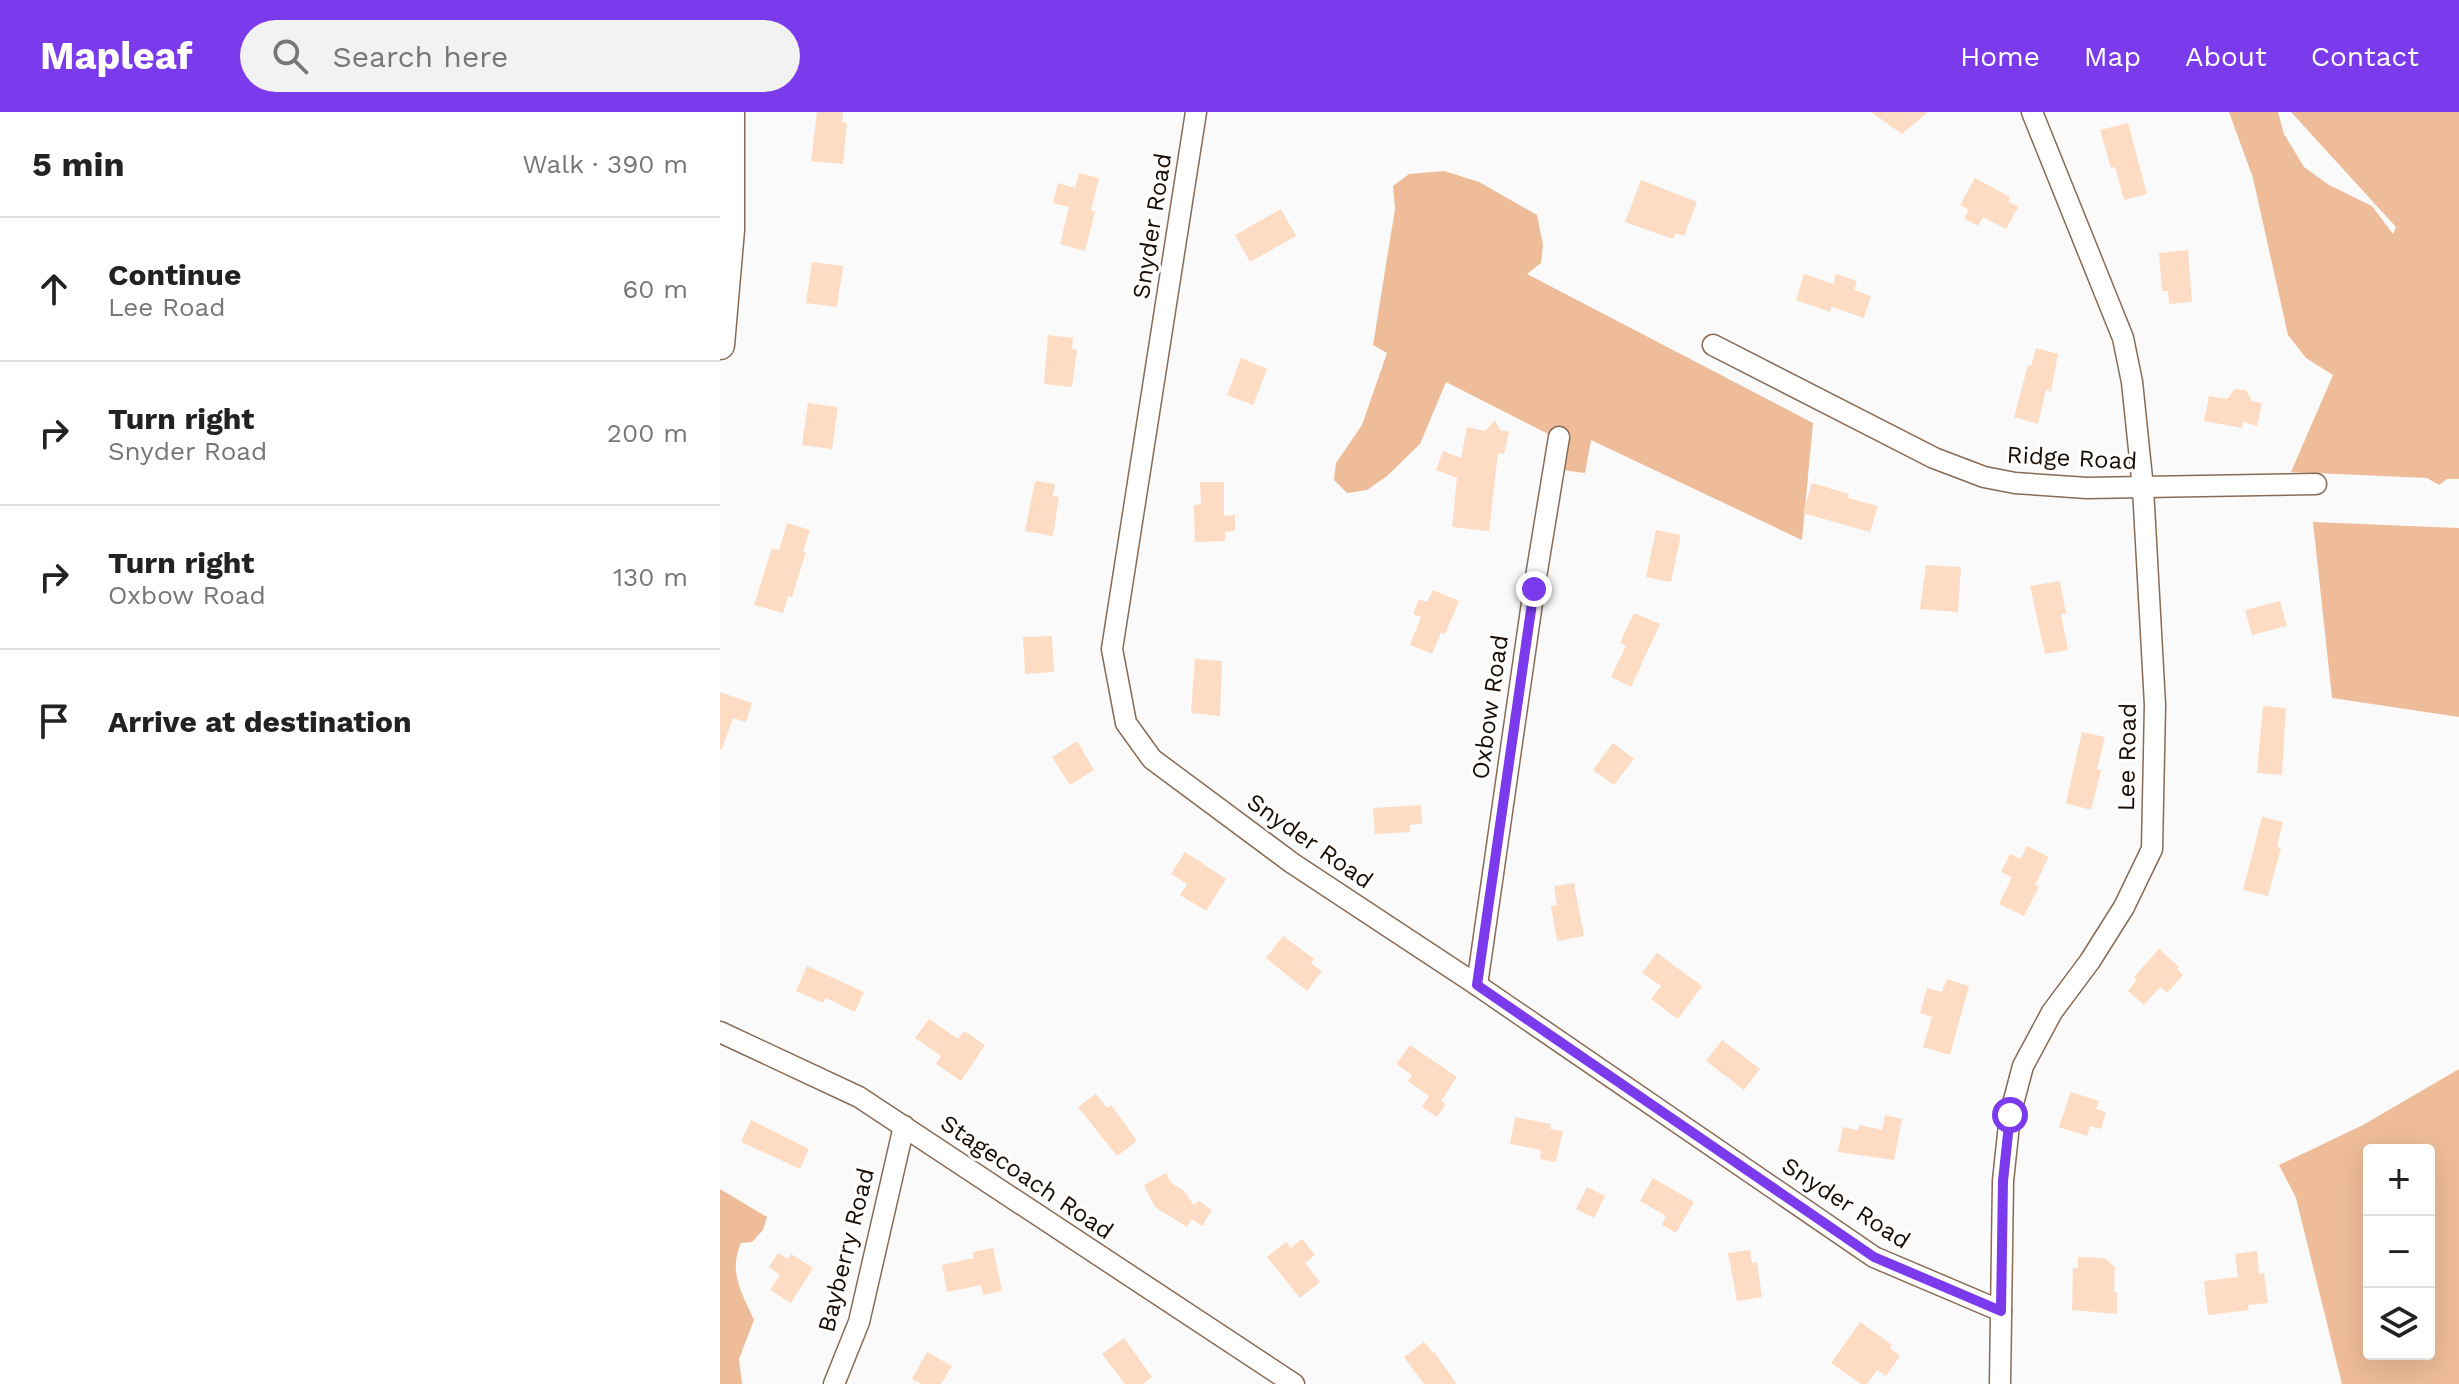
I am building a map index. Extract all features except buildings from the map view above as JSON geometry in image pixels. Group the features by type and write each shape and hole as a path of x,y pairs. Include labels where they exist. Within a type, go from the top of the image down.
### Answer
{"main road":[{"path":"720,345 730,230 730,112"}],"street":[{"name":"Snyder Road","path":"1196,112 1112,649 1126,723 1152,759 1279,854 1477,985 1874,1257 2001,1311"},
{"name":"Lee Road","path":"2000,1384 2003,1181 2010,1115 2023,1066 2052,1012 2090,961 2124,907 2152,849 2155,705 2143,488 2132,382 2123,338 2032,112"},
{"name":"Ridge Road","path":"1713,345 1934,458 1984,477 2044,486 2143,488 2316,484"},
{"name":"Oxbow Road","path":"1477,985 1559,437"},
{"name":"Stagecoach Road","path":"720,1032 859,1097 1294,1384"},
{"name":"Bayberry Road","path":"834,1384 859,1322 904,1126"}],"shaded area":[{"path":"2229,112 2278,112 2284,134 2304,167 2329,185 2372,206 2393,234 2396,227 2291,112 2459,112 2459,479 2447,479 2439,485 2427,478 2291,472 2333,375 2306,358 2288,335 2253,178"},
{"path":"1444,171 1479,182 1537,215 1543,245 1541,263 1527,274 1813,423 1802,540 1591,440 1585,473 1547,468 1552,436 1446,382 1420,444 1387,476 1367,490 1347,493 1334,480 1336,463 1362,425 1387,353 1373,345 1395,209 1393,186 1409,174"},
{"path":"2313,522 2459,528 2459,717 2332,698"},
{"path":"2459,1069 2459,1384 2342,1384 2296,1198 2279,1165 2363,1125"},
{"path":"720,1189 767,1217 763,1230 752,1242 741,1243 737,1254 738,1282 754,1320 739,1359 742,1384 720,1384"}],"route":[{"path":"1534,589 1477,985 1874,1257 2001,1311 2003,1181 2010,1115"}]}
